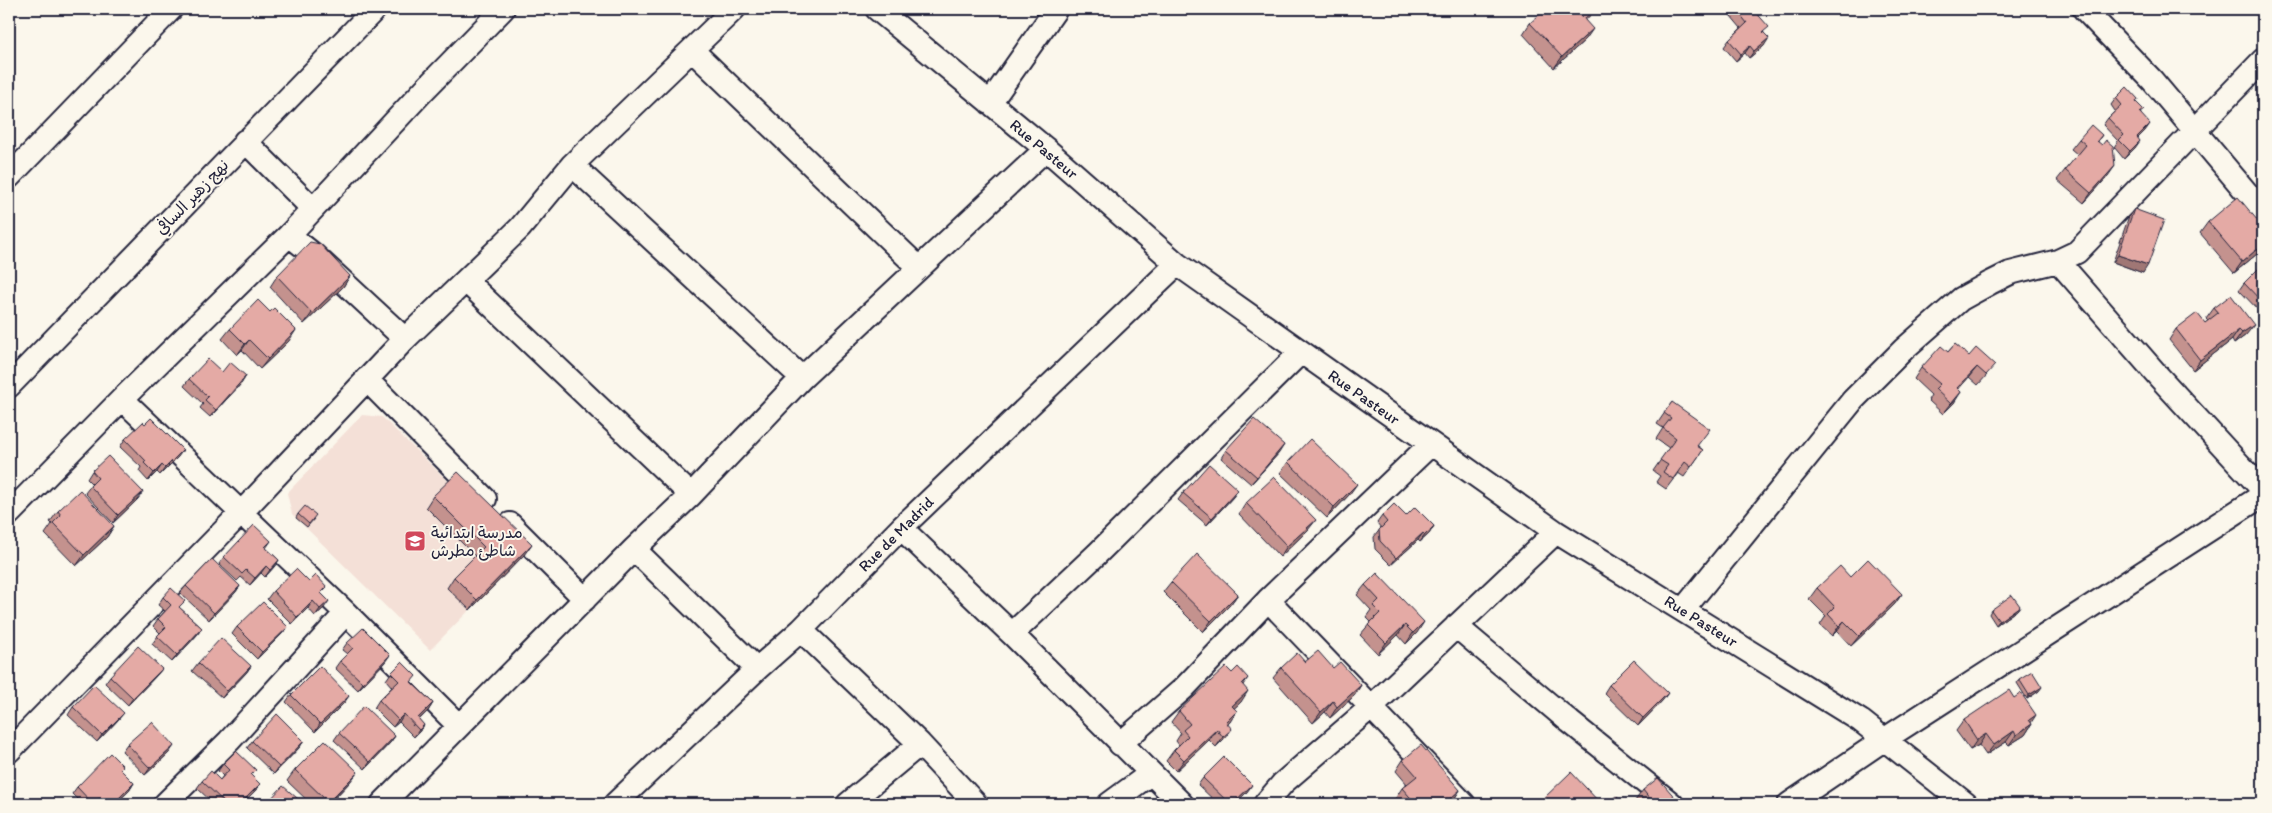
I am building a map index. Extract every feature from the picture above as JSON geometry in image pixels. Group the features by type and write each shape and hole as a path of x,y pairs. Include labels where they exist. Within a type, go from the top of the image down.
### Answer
{"street":[{"path":"9,177 172,9"},
{"name":"نهج زهير السافي","path":"9,386 375,9"},
{"path":"9,514 122,399 289,235 503,9"},
{"path":"9,751 241,513 405,339 520,228 572,165 734,9"},
{"name":"Rue Pasteur","path":"877,9 1046,149 1178,264 1556,532 1861,721 1966,804"},
{"path":"990,103 1056,9"},
{"path":"2084,9 2152,80 2263,212"},
{"path":"692,50 919,268"},
{"path":"1683,610 1853,400 1904,349 1961,299 2010,273 2058,261 2077,252 2263,60"},
{"path":"245,141 313,209"},
{"path":"382,804 634,548 691,495 802,378 1046,149"},
{"path":"572,165 802,378"},
{"path":"289,235 313,254 405,339"},
{"path":"2058,261 2160,378 2263,490"},
{"name":"Rue de Madrid","path":"614,804 757,668 801,630 901,528 1178,264"},
{"path":"466,281 691,495"},
{"path":"1012,634 1098,554 1301,352"},
{"path":"366,379 585,599"},
{"path":"122,399 346,613 459,726"},
{"path":"1120,744 1184,688 1268,600 1431,444"},
{"path":"1789,804 1885,739 2263,495"},
{"path":"901,528 1012,634 1182,804"},
{"path":"1265,804 1283,783 1370,708 1556,532"},
{"path":"634,548 757,668"},
{"path":"1268,600 1464,804"},
{"path":"165,804 229,741 346,613"},
{"path":"1456,626 1570,722 1672,804"},
{"path":"801,630 920,744 976,804"},
{"path":"848,804 920,744"},
{"path":"1109,804 1150,774"}],"shaded area":[{"name":"مدرسة ابتدائية شاطئ مطرش","path":"362,415 382,417 524,555 430,650 292,514 287,493"}],"building":[{"path":"1546,9 1575,9 1593,29 1562,57 1530,23"},
{"path":"1575,9 1595,9 1584,19"},
{"path":"1736,9 1753,9 1769,27 1763,32 1769,38 1754,51 1750,46 1741,54 1729,40 1747,23"},
{"path":"2127,87 2138,99 2136,102 2144,110 2140,113 2150,124 2137,137 2140,141 2130,151 2119,140 2124,135 2108,118 2122,105 2116,98"},
{"path":"2091,125 2102,135 2097,141 2102,145 2106,140 2113,146 2115,166 2091,193 2065,170 2086,145 2079,139"},
{"path":"2238,197 2263,227 2263,244 2242,262 2208,222"},
{"path":"2134,209 2164,220 2148,265 2118,255"},
{"path":"310,242 320,244 350,276 312,313 277,276"},
{"path":"2263,266 2263,303 2244,283"},
{"path":"2231,295 2254,325 2242,333 2239,330 2200,360 2176,329 2197,313 2205,323 2218,313 2214,308"},
{"path":"258,300 270,312 274,308 296,330 268,359 249,340 245,344 230,329"},
{"path":"1955,344 1969,356 1976,348 1995,365 1986,375 1977,367 1957,388 1961,392 1951,404 1935,389 1940,384 1921,368 1941,346 1948,352"},
{"path":"208,359 222,372 230,362 246,376 216,410 205,400 208,397 189,379"},
{"path":"1672,402 1710,429 1697,446 1703,450 1691,467 1685,462 1673,479 1663,472 1668,465 1660,460 1676,438 1663,428 1671,418 1664,413"},
{"path":"151,418 183,450 165,468 162,465 154,473 144,463 146,461 125,439 143,422 145,424"},
{"path":"1254,419 1284,445 1257,477 1226,450"},
{"path":"1310,439 1357,484 1334,507 1288,462"},
{"path":"108,456 143,492 118,515 90,486 98,478 92,471"},
{"path":"1209,464 1238,490 1212,518 1183,493"},
{"path":"458,472 532,544 477,600 454,577 484,547 433,496"},
{"path":"1274,477 1316,520 1287,546 1246,503"},
{"path":"80,490 114,526 84,555 53,523 61,515 58,511"},
{"path":"1394,504 1406,516 1415,507 1434,526 1425,535 1423,533 1396,558 1380,541 1379,530 1387,522 1382,516"},
{"path":"305,506 316,515 309,524 298,514"},
{"path":"254,525 271,541 265,547 279,560 270,570 266,566 255,578 246,570 242,574 224,557"},
{"path":"1197,554 1238,594 1211,621 1171,582"},
{"path":"212,559 240,586 214,613 186,586"},
{"path":"1868,559 1902,594 1859,636 1844,621 1839,626 1828,614 1835,607 1817,588 1840,566 1850,577"},
{"path":"296,569 309,582 316,575 327,587 321,593 329,601 320,609 313,601 297,617 273,591"},
{"path":"1377,573 1424,622 1413,633 1405,625 1386,643 1368,625 1380,613 1373,606 1379,600 1365,585"},
{"path":"171,588 185,601 179,607 202,628 177,655 157,636 166,627 158,619 171,605 163,597"},
{"path":"2012,595 2020,606 1999,621 1991,610"},
{"path":"263,602 288,627 262,652 237,627"},
{"path":"363,628 390,655 363,683 340,661 353,648 347,643"},
{"path":"221,638 251,666 227,691 198,663"},
{"path":"138,646 162,669 133,698 110,676"},
{"path":"1318,651 1333,668 1340,662 1361,685 1337,707 1333,701 1321,712 1281,668 1297,653 1305,662"},
{"path":"1634,660 1668,693 1643,718 1609,685"},
{"path":"402,662 416,676 411,682 433,703 418,718 424,725 419,730 404,714 398,720 379,700 399,681 391,673"},
{"path":"320,666 349,696 320,724 291,695"},
{"path":"1226,667 1232,673 1238,667 1248,678 1242,684 1248,691 1232,706 1237,711 1226,722 1232,729 1223,737 1217,729 1184,760 1174,750 1188,736 1183,730 1190,724 1179,711"},
{"path":"2032,671 2042,687 2029,695 2019,679"},
{"path":"94,685 124,713 102,735 73,707"},
{"path":"2009,690 2014,698 2021,693 2036,715 2029,720 2032,724 2016,735 2014,731 1994,745 1986,734 1977,740 1964,720"},
{"path":"364,706 395,736 370,762 339,733"},
{"path":"277,714 304,741 279,767 252,741"},
{"path":"152,722 174,746 150,768 127,744"},
{"path":"325,740 358,772 328,802 295,770"},
{"path":"1421,745 1460,790 1444,804 1416,804 1402,788 1417,776 1403,760"},
{"path":"236,751 256,770 251,775 260,784 240,804 226,804 202,781 211,771 220,780 229,770 223,764"},
{"path":"110,753 123,766 120,769 134,783 113,804 105,804 99,798 93,804 77,787"},
{"path":"1224,757 1252,785 1232,804 1203,778"},
{"path":"1571,772 1601,804 1546,804 1542,800"},
{"path":"1658,778 1678,801 1674,804 1651,804 1653,803 1643,790"},
{"path":"283,786 304,804 266,804"},
{"path":"1616,796 1624,804 1606,804"}],"place":[{"name":"مدرسة ابتدائية شاطئ مطرش","path":"415,541"}]}
